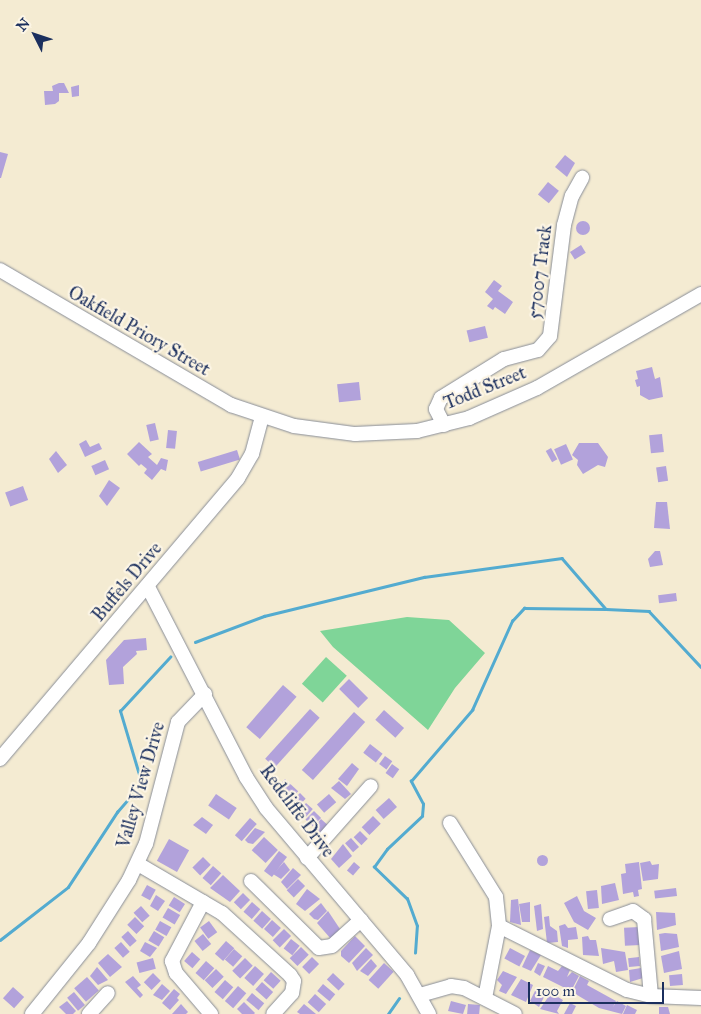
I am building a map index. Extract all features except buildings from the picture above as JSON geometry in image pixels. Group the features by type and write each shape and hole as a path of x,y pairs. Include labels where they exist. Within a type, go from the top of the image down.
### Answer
{"street":[{"name":"57007 Track","path":"444,425 436,409 441,398 504,359 538,350 550,336 564,225 572,196 582,178"},
{"name":"Oakfield Priory Street","path":"0,270 205,391 262,417"},
{"name":"Todd Street","path":"262,417 294,426 355,434 399,433 444,425 469,418 537,388 701,294"},
{"name":"Buffels Drive","path":"0,759 148,587 243,472 252,454 262,417"},
{"name":"Redcliffe Drive","path":"148,587 205,694 246,777 307,858 361,920 420,995 429,1014"},
{"name":"Valley View Drive","path":"32,1014 89,943 138,864 152,822 178,722 205,694"},
{"path":"307,858 371,786"},
{"path":"450,823 496,897 499,926 486,998"},
{"path":"138,864 231,920 290,975 294,981 292,993 273,1014"},
{"path":"250,881 320,948 332,946 361,920"},
{"path":"203,902 172,961 176,973 211,1014"},
{"path":"610,918 633,911 644,919 651,996"},
{"path":"499,926 627,990 651,996 701,998"},
{"path":"420,995 451,986 486,998 515,1014"},
{"path":"89,1014 108,993"}],"green space":[{"path":"407,617 449,620 485,653 455,688 428,730 333,647 320,631"},
{"path":"326,657 347,676 323,702 302,684"}],"waterway":[{"path":"195,642 264,616 424,577 562,558 606,609 649,611 701,667"},
{"path":"415,953 417,926 407,899 374,867 387,849 422,816 423,804 411,781 472,710 512,621 524,608 606,609"},
{"path":"0,940 68,887 117,812 139,787 140,778 120,711 170,657"},
{"path":"388,1014 399,998"}]}
